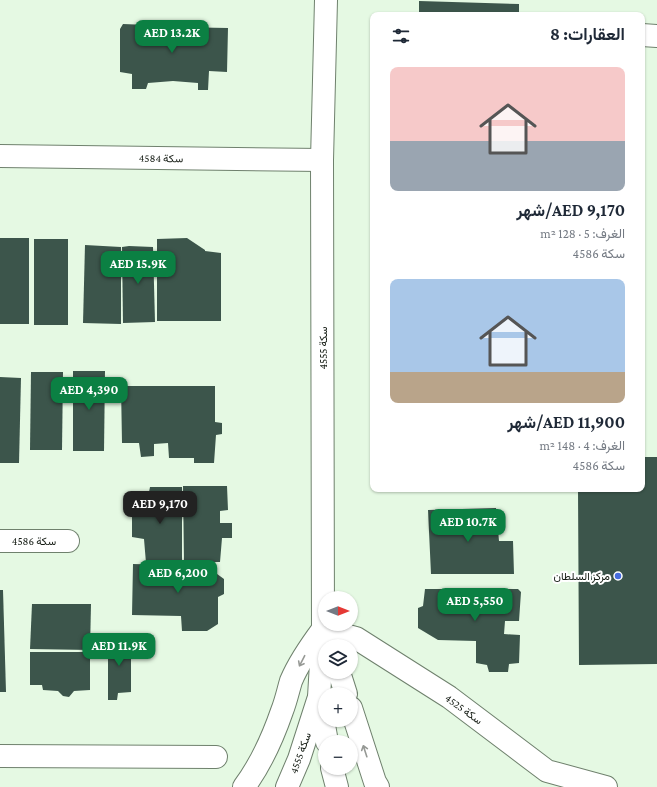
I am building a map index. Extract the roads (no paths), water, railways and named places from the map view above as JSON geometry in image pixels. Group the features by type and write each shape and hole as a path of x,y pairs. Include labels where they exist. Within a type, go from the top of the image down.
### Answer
{"street":[{"name":"سكة 4555","path":"320,687 326,637 322,160 326,0"},
{"path":"645,35 657,36"},
{"name":"سكة 4584","path":"0,156 322,160"},
{"name":"سكة 4586","path":"0,540 68,541"},
{"path":"244,787 255,771 271,738 291,681 305,654 326,637"},
{"name":"سكة 4525","path":"326,637 356,638 449,697 547,771 606,787"},
{"name":"سكة 4555","path":"287,787 299,759 318,700"},
{"path":"357,727 378,787"},
{"path":"0,756 216,757"},
{"path":"334,775 337,787"}],"place":[{"name":"مركز السلطان","path":"618,576"}]}
